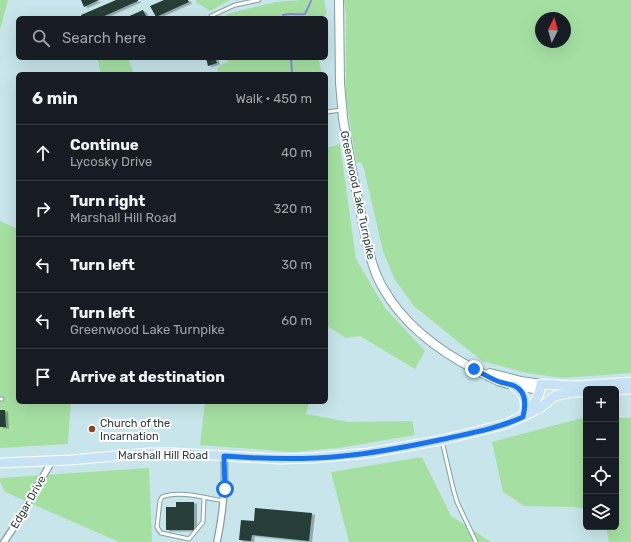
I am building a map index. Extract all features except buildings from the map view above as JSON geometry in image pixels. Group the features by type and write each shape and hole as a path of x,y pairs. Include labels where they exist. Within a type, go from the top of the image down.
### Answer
{"main road":[{"name":"Greenwood Lake Turnpike","path":"339,0 340,83 342,110 350,160 372,261 382,287 393,304 403,316 431,342 448,355 499,382 514,386 540,387 631,382"},
{"name":"Greenwood Lake Turnpike","path":"474,369 540,387 583,392"},
{"path":"514,386 522,392 526,399 523,417"},
{"path":"523,417 534,404 540,387"},
{"path":"619,390 631,389"},
{"name":"Marshall Hill Road","path":"0,463 52,461 147,453 279,459 369,453 442,440 506,424 540,408 555,396 573,392"}],"street":[{"path":"216,542 224,501 224,456"},
{"name":"Edgar Drive","path":"4,542 52,461"}],"lane":[{"path":"211,16 235,5 259,0"},
{"path":"328,112 342,110"},
{"path":"442,440 457,502 476,542"},
{"path":"204,498 203,522 190,539 161,533 157,527 160,501 162,497 167,494 177,494 204,498 224,501"}],"green space":[{"path":"0,0 8,0 0,30"},
{"path":"196,0 230,0 210,11 197,3"},
{"path":"324,0 327,14 324,16 227,16 226,14 276,2"},
{"path":"344,0 631,0 631,373 562,378 527,373 482,361 414,306 395,280 383,251 364,169 361,162 356,163 346,97 346,15"},
{"path":"98,60 129,60 133,72 101,72"},
{"path":"228,60 319,60 322,72 218,72 217,67 228,62"},
{"path":"340,144 356,259 385,308 425,351 415,369 360,336 346,338 328,326 328,147"},
{"path":"0,221 16,228 16,404 71,404 68,444 0,448"},
{"path":"205,404 308,404 306,414 348,422 412,421 415,435 338,448 292,452 200,445"},
{"path":"583,418 583,508 524,506 503,492 492,442"},
{"path":"619,418 631,418 631,542 609,542 607,530 619,530"},
{"path":"422,457 451,516 491,542 349,542 331,472"},
{"path":"149,468 152,542 119,542 5,492 0,481 0,478"}],"waterway":[{"path":"283,16 286,14 305,14 311,1"},
{"path":"291,60 292,72"}],"place":[{"name":"Church of the Incarnation","path":"92,429"}],"route":[{"path":"225,489 224,456 279,459 314,458 369,453 455,437 506,424 523,417 526,399 522,392 514,386 499,382 474,369"}]}
